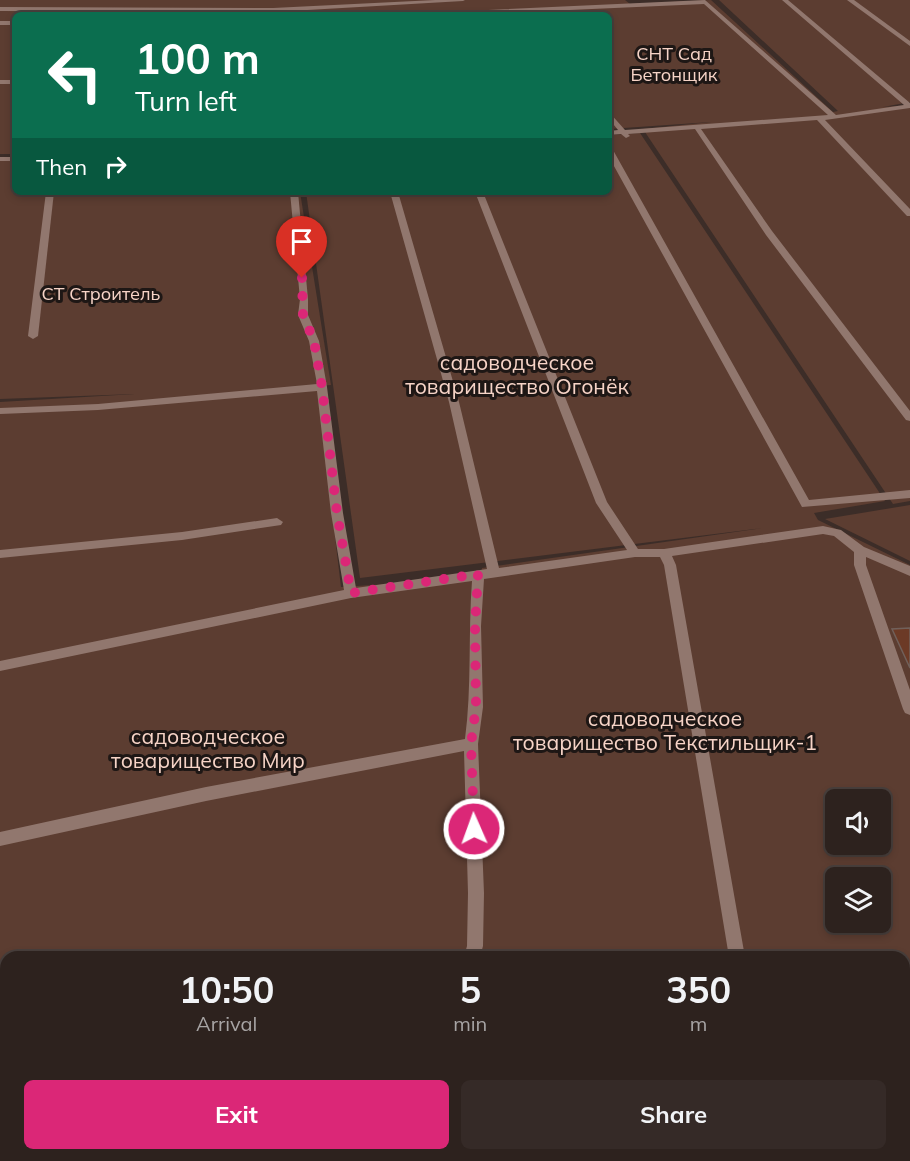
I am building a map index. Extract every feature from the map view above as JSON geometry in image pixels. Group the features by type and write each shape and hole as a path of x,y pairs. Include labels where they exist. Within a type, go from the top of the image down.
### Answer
{"street":[{"path":"612,133 834,117 910,106 785,0"},
{"path":"850,0 910,44"},
{"path":"538,12 705,2 834,117"},
{"path":"612,118 624,134"},
{"path":"819,118 910,214"},
{"path":"696,126 769,233 910,418"},
{"path":"612,155 806,504 910,494"},
{"path":"33,336 50,195"},
{"path":"294,195 304,299 303,315 314,341 322,387 337,513 351,593"},
{"path":"395,195 454,402 494,572"},
{"path":"480,195 602,503 635,553"},
{"path":"0,411 98,407 322,387"},
{"path":"0,554 182,536 277,522"},
{"path":"0,666 351,593 635,553 664,553 823,530 837,533 860,550 910,572"},
{"path":"860,550 860,565 910,709"},
{"path":"664,553 670,565 736,951"},
{"path":"474,951 476,893 471,744 476,707 475,626 478,574"},
{"path":"0,839 206,794 471,744"}],"lane":[{"path":"0,9 273,10 463,0"}],"green space":[{"name":"СНТ Сад Бетонщик","path":"0,0 625,0 630,4 711,0 833,112 838,111 719,0 910,0 910,102 883,107 910,105 910,501 893,504 643,129 711,122 612,129 612,12 12,12 12,154 0,154"},
{"path":"640,133 885,501 814,513 818,520 910,565 910,951 0,951 0,402 135,394 0,399 0,161 12,160 12,195 300,195 331,385 317,386 341,587 481,578 482,568 763,528 360,578 306,195 612,195 612,135"},
{"path":"910,505 910,561 825,519"}],"building":[{"path":"910,628 910,668 892,629"}],"route":[{"path":"302,278 303,315 314,341 322,387 337,513 351,593 478,574 475,626 476,707 471,744 474,829"}],"park label":[{"name":"СТ Строитель","path":"101,293"},
{"name":"садоводческое товарищество Огонёк","path":"517,374"},
{"name":"садоводческое товарищество Текстильщик-1","path":"665,730"},
{"name":"садоводческое товарищество Мир","path":"208,748"}]}
